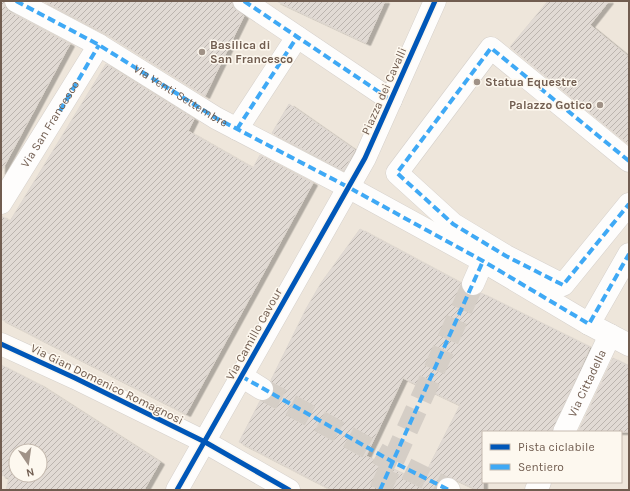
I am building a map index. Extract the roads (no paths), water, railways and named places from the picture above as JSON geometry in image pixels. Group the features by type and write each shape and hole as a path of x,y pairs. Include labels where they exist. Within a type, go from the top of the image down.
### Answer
{"street":[{"name":"Via Venti Settembre","path":"16,1 100,45 237,129 348,187"},
{"path":"244,1 391,100"},
{"name":"Piazza dei Cavalli","path":"348,187 365,158 435,1"},
{"path":"237,129 297,37"},
{"name":"Via San Francesco","path":"1,203 100,45"},
{"path":"629,160 491,48 397,173 453,224 506,256 563,285 629,204"},
{"path":"348,187 483,261 589,324 620,340"},
{"name":"Via Camillo Cavour","path":"177,490 348,187"},
{"path":"589,324 629,254"},
{"path":"473,284 483,261"},
{"name":"Via Cittadella","path":"565,431 620,340"},
{"name":"Via Gian Domenico Romagnosi","path":"1,344 75,378 205,442 289,490"},
{"path":"241,376 262,389"}],"tunnel":[{"path":"380,490 473,284"},
{"path":"262,389 393,462 448,489"}],"place":[{"name":"Basilica di San Francesco","path":"202,52"},
{"name":"Statua Equestre","path":"477,82"},
{"name":"Palazzo Gotico","path":"600,105"}]}
